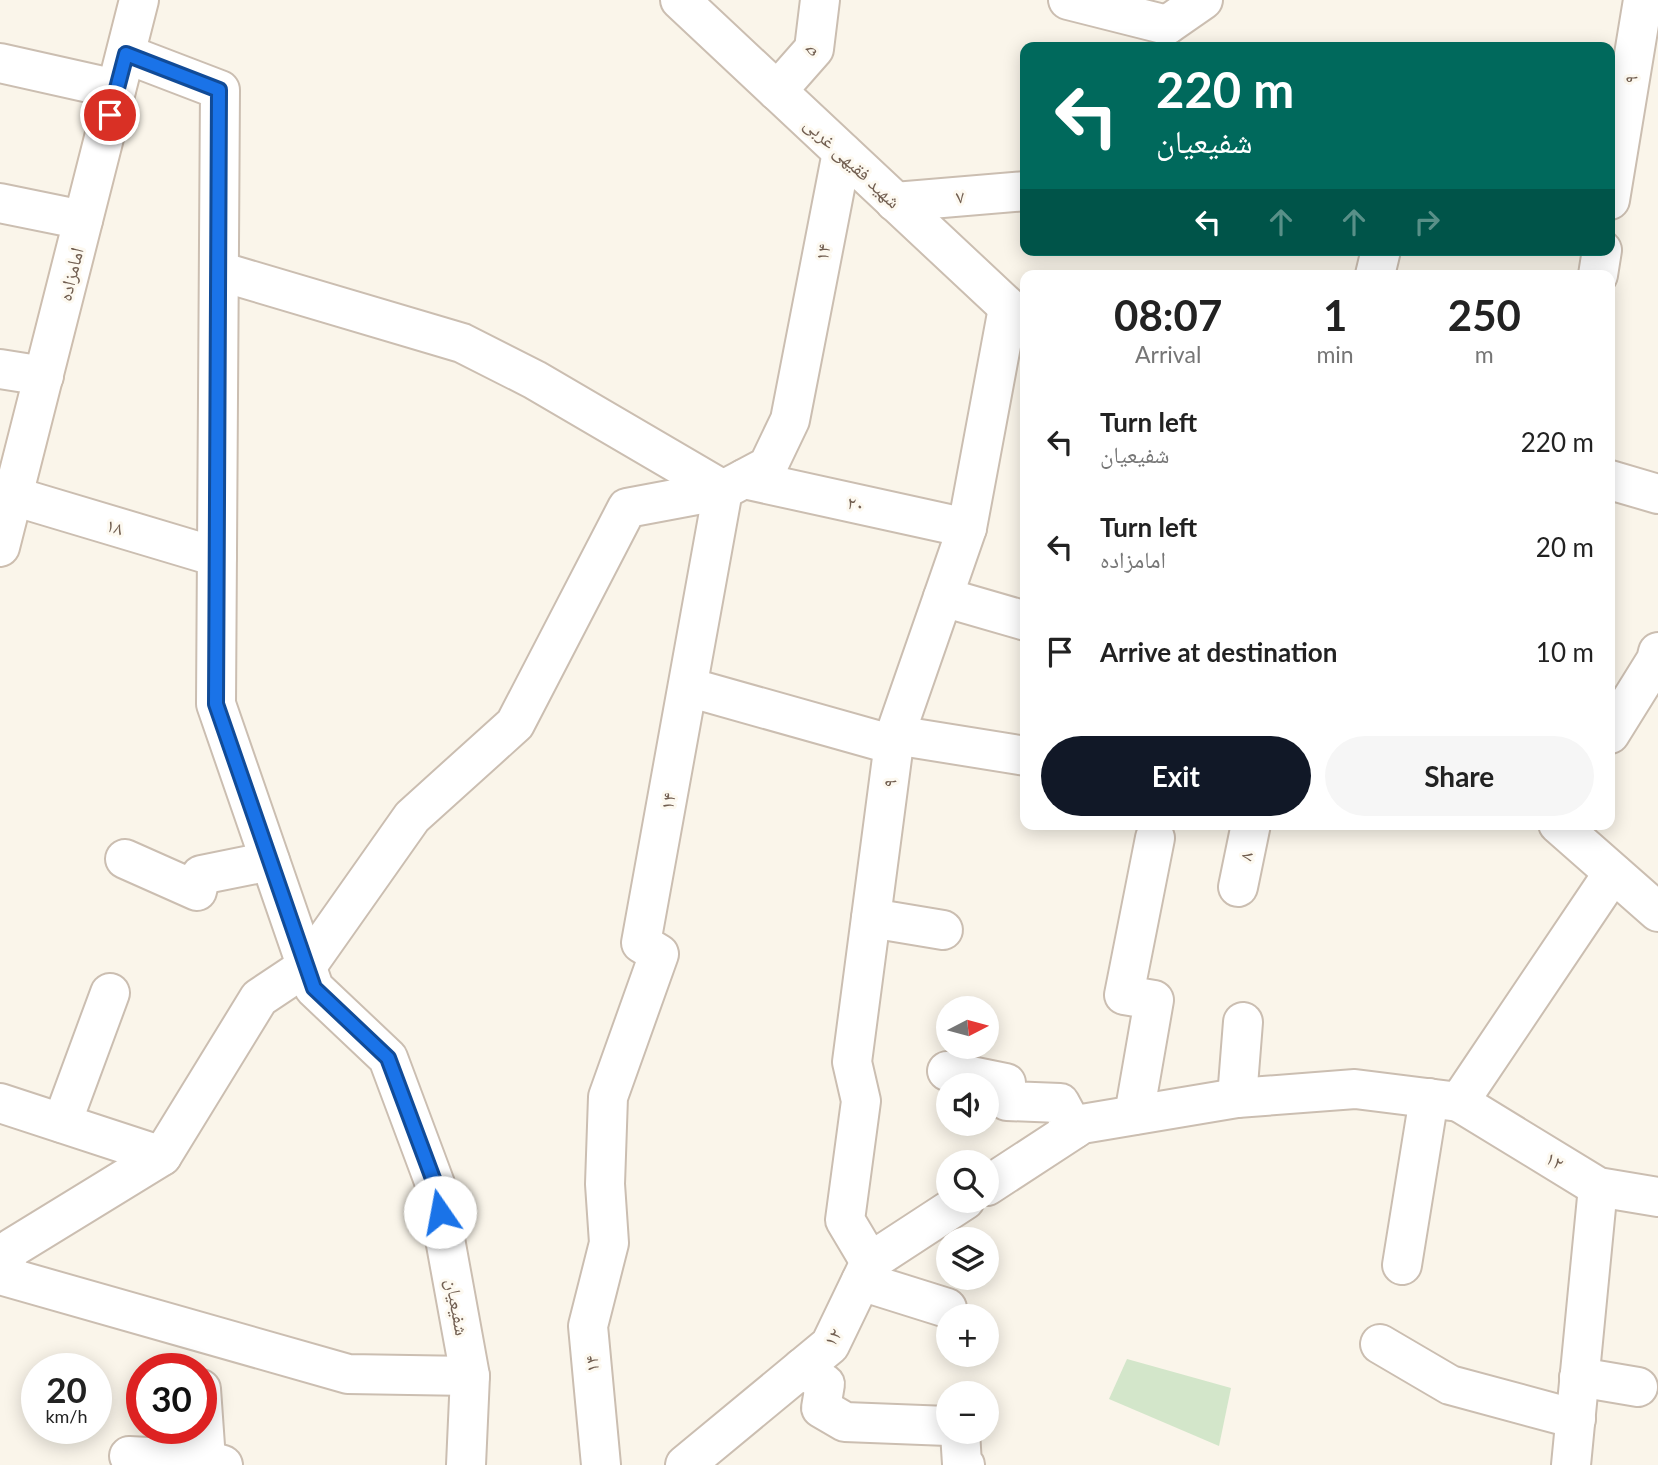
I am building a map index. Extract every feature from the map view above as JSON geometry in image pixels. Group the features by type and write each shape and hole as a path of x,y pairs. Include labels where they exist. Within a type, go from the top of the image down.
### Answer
{"street":[{"name":"امامزاده","path":"0,547 139,0"},
{"name":"شهید فقیهی غربی","path":"680,0 1017,316"},
{"name":"۵","path":"777,91 814,49 820,0"},
{"path":"1068,0 1166,40 1203,0"},
{"name":"۹","path":"1615,168 1643,0"},
{"path":"0,63 121,71"},
{"name":"شفیعیان","path":"121,71 219,90 216,704 314,988 388,1058 435,1184 470,1376 466,1465"},
{"name":"۱۴","path":"601,1465 588,1326 609,1243 605,1184 608,1097 659,954 641,943 688,687 734,485 768,466 790,420 842,152"},
{"name":"۷","path":"895,202 1020,192"},
{"path":"0,203 83,220"},
{"path":"219,271 462,343 734,485"},
{"name":"۹","path":"866,1272 845,1220 861,1101 852,1062 895,740 967,528 1017,316"},
{"path":"0,369 44,376"},
{"path":"1615,481 1658,494"},
{"path":"470,1376 348,1374 199,1350 0,1273 12,1248 163,1156 259,998 307,966 412,817 515,724 627,508 734,485"},
{"name":"۲۰","path":"734,485 967,528"},
{"name":"۱۸","path":"13,496 216,557"},
{"path":"943,597 1020,619"},
{"path":"1615,726 1656,660 1658,652"},
{"path":"688,687 895,740 1020,755"},
{"name":"۸","path":"1238,887 1250,830"},
{"path":"1565,830 1658,912"},
{"path":"1134,1115 1154,1000 1124,995 1155,838"},
{"path":"125,859 197,891 201,875 270,861"},
{"path":"1402,1265 1444,1100 1613,873"},
{"path":"871,918 943,930"},
{"path":"62,1124 110,993"},
{"path":"1237,1098 1242,1022"},
{"path":"947,1071 1006,1083 1007,1101 1060,1103 1074,1129"},
{"path":"999,1178 1082,1124 1237,1098 1355,1089 1444,1100"},
{"name":"۱۲","path":"1444,1100 1598,1186 1658,1197"},
{"path":"0,1103 163,1156"},
{"path":"1571,1465 1598,1186"},
{"path":"938,1304 866,1272 946,1213"},
{"name":"۱۲","path":"685,1465 830,1345 866,1272"},
{"path":"1380,1344 1450,1385 1576,1419"},
{"path":"802,1368 825,1384 821,1408 845,1422 936,1426"},
{"path":"1579,1377 1638,1387"},
{"path":"129,1455 215,1462 212,1444"},
{"path":"961,1444 962,1464 965,1465"}],"green space":[{"path":"1127,1359 1231,1388 1219,1446 1109,1399"}],"route":[{"path":"110,115 126,54 219,90 216,704 314,988 388,1058 435,1184 440,1212"}]}
